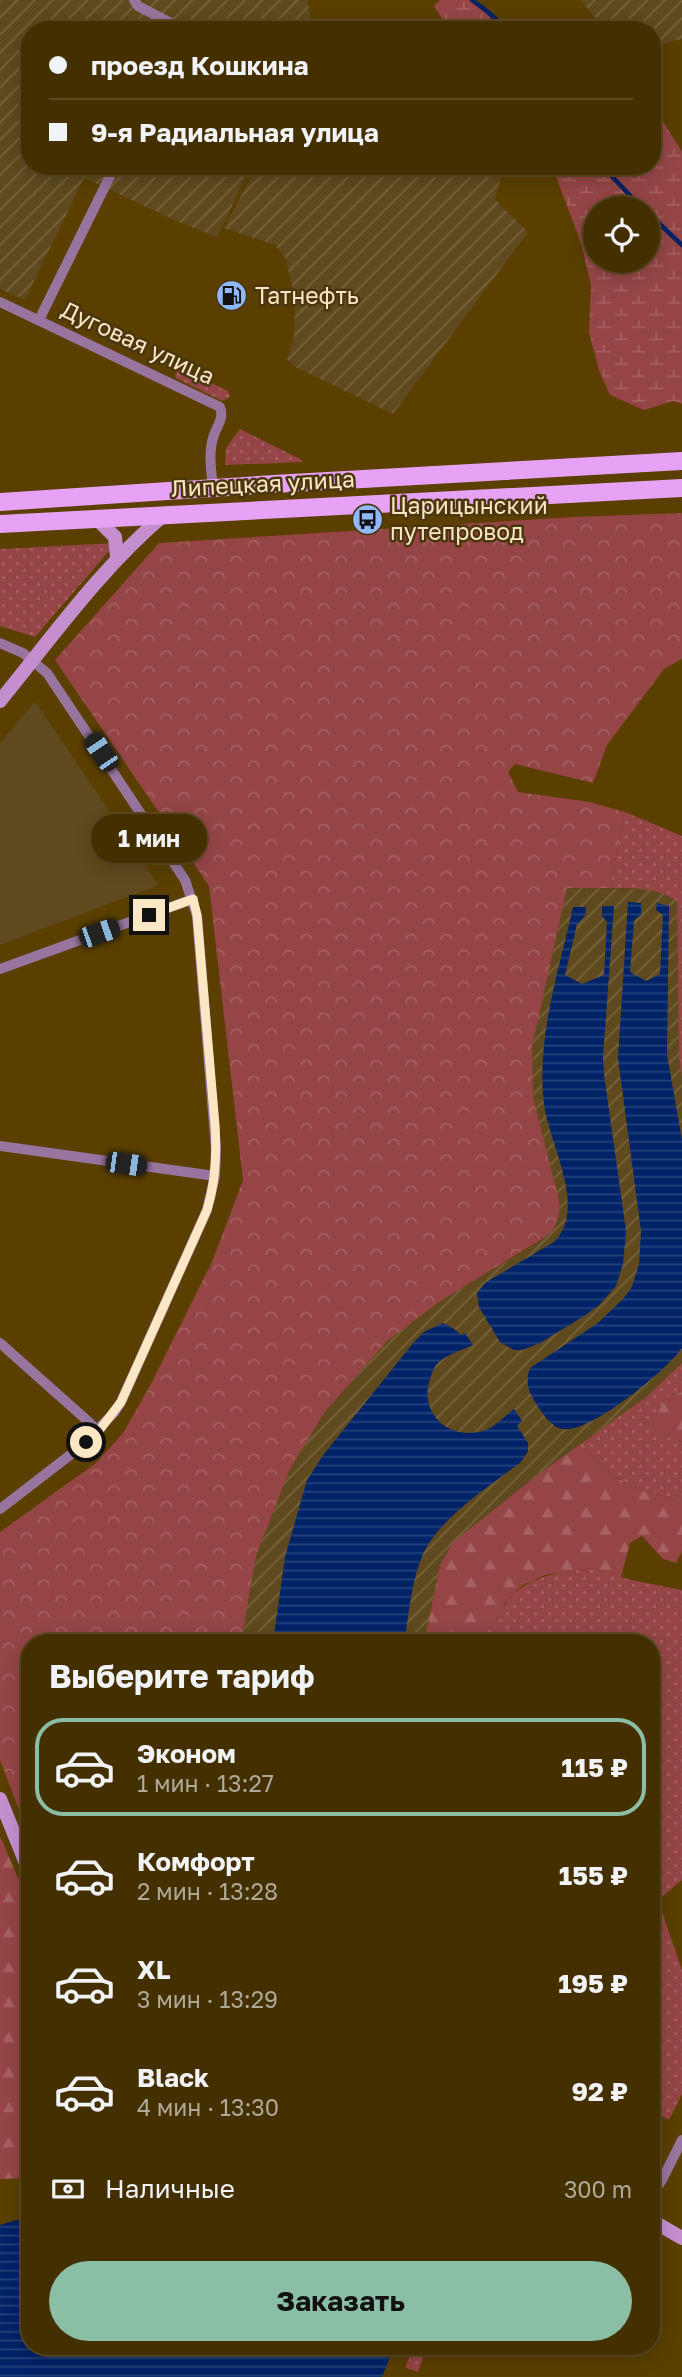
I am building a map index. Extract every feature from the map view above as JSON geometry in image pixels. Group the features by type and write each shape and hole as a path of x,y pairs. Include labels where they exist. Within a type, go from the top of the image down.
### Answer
{"main road":[{"name":"Липецкая улица","path":"0,502 682,461"},
{"name":"Липецкая улица","path":"0,524 165,513 682,488"}],"street":[{"path":"134,0 138,6 167,21"},
{"path":"39,320 111,175"},
{"name":"Дуговая улица","path":"0,302 220,407 221,420 212,438 213,488"},
{"path":"0,701 117,557 165,513"},
{"path":"95,517 115,537 117,557"},
{"path":"0,643 32,659 47,673 186,880 197,915 216,1150 215,1177 207,1210 121,1402 98,1432 0,1509"},
{"path":"0,969 193,899"},
{"path":"0,1146 215,1177"},
{"path":"0,1343 98,1432"},
{"path":"0,1799 21,1851"},
{"path":"660,2183 682,2140"},
{"path":"660,2225 682,2238"}],"shaded area":[{"path":"0,0 307,0 312,21 21,21 21,175 247,175 217,237 84,178 25,300 0,289"},
{"path":"580,0 682,0 682,39 661,44 661,21 598,21"},
{"path":"252,175 498,175 501,178 495,199 528,232 393,414 295,367 287,359 294,336 295,299 286,259 275,245 224,228"},
{"path":"35,701 159,885 0,945 0,743"},
{"path":"567,888 649,889 677,901 679,1058 682,1078 682,1363 645,1398 539,1474 440,1565 426,1634 243,1634 256,1556 290,1469 324,1413 387,1341 439,1302 532,1246 554,1229 559,1200 533,1097 532,1046"}],"green space":[{"path":"440,0 471,0 502,21 443,21 434,6"},
{"path":"661,118 682,152 682,404 673,401 644,410 610,395 599,370 589,333 591,285 588,273 660,273 660,196 583,196 583,251 555,175 661,175"},
{"path":"180,369 228,391 230,397 222,401 176,378 175,374"},
{"path":"240,429 303,462 225,465 226,448"},
{"path":"682,513 682,659 664,669 607,745 593,783 515,764 508,772 518,792 590,802 625,812 610,888 567,888 532,1047 533,1097 559,1200 559,1214 554,1229 439,1302 387,1341 324,1413 290,1469 256,1556 243,1634 21,1634 21,1815 0,1760 0,1532 96,1463 123,1433 151,1384 212,1262 243,1180 209,886 55,660 159,543 573,517"},
{"path":"116,543 35,637 0,626 0,549"},
{"path":"625,812 682,836 682,1078 679,1058 677,901 653,891 610,888"},
{"path":"682,1363 682,1392 665,1398 650,1432 682,1442 682,1500 645,1492 607,1473 582,1443 645,1398"},
{"path":"682,1392 682,1442 649,1432 665,1398"},
{"path":"582,1443 607,1473 645,1492 682,1500 682,1551 676,1563 663,1559 642,1536 630,1543 621,1577 592,1568 545,1575 521,1586 505,1603 491,1634 426,1634 440,1565 453,1542"},
{"path":"592,1568 631,1580 682,1590 682,1880 660,1898 660,1634 491,1634 499,1614 515,1593 535,1580"},
{"path":"0,1836 21,1885 21,2178 0,2179"},
{"path":"660,1906 682,1970 682,2094 669,2120 660,2115"},
{"path":"424,2355 418,2372 405,2367 410,2356"}],"water":[{"path":"628,902 641,903 641,915 634,920 630,972 646,981 660,974 663,915 656,910 657,903 669,906 667,1055 682,1140 682,1348 661,1371 627,1399 590,1422 563,1429 549,1421 533,1398 528,1384 530,1368 598,1323 632,1287 639,1264 641,1231 618,1058"},
{"path":"602,906 614,906 603,1057 626,1231 623,1264 616,1286 599,1305 540,1343 514,1350 500,1342 479,1307 477,1293 485,1283 554,1242 564,1228 567,1194 544,1104 543,1054 573,907 586,907 585,916 577,924 565,975 582,984 604,975 607,922 602,916"},
{"path":"443,1323 461,1335 465,1333 473,1345 435,1366 428,1389 428,1401 438,1420 458,1432 470,1433 491,1427 514,1409 522,1421 517,1426 528,1443 528,1451 521,1462 453,1515 431,1540 416,1575 405,1634 274,1634 285,1557 307,1480 324,1454 424,1332"},
{"path":"21,2219 21,2355 391,2355 382,2377 0,2377 0,2225"}],"waterway":[{"path":"472,0 498,21"},
{"path":"611,175 631,196"},
{"path":"660,224 682,245"}],"place":[{"name":"Татнефть","path":"232,296"},
{"name":"Царицынский путепровод","path":"367,519"}],"route":[{"path":"86,1442 98,1432 121,1402 207,1210 215,1177 215,1125 197,915 193,899 149,915"}]}
